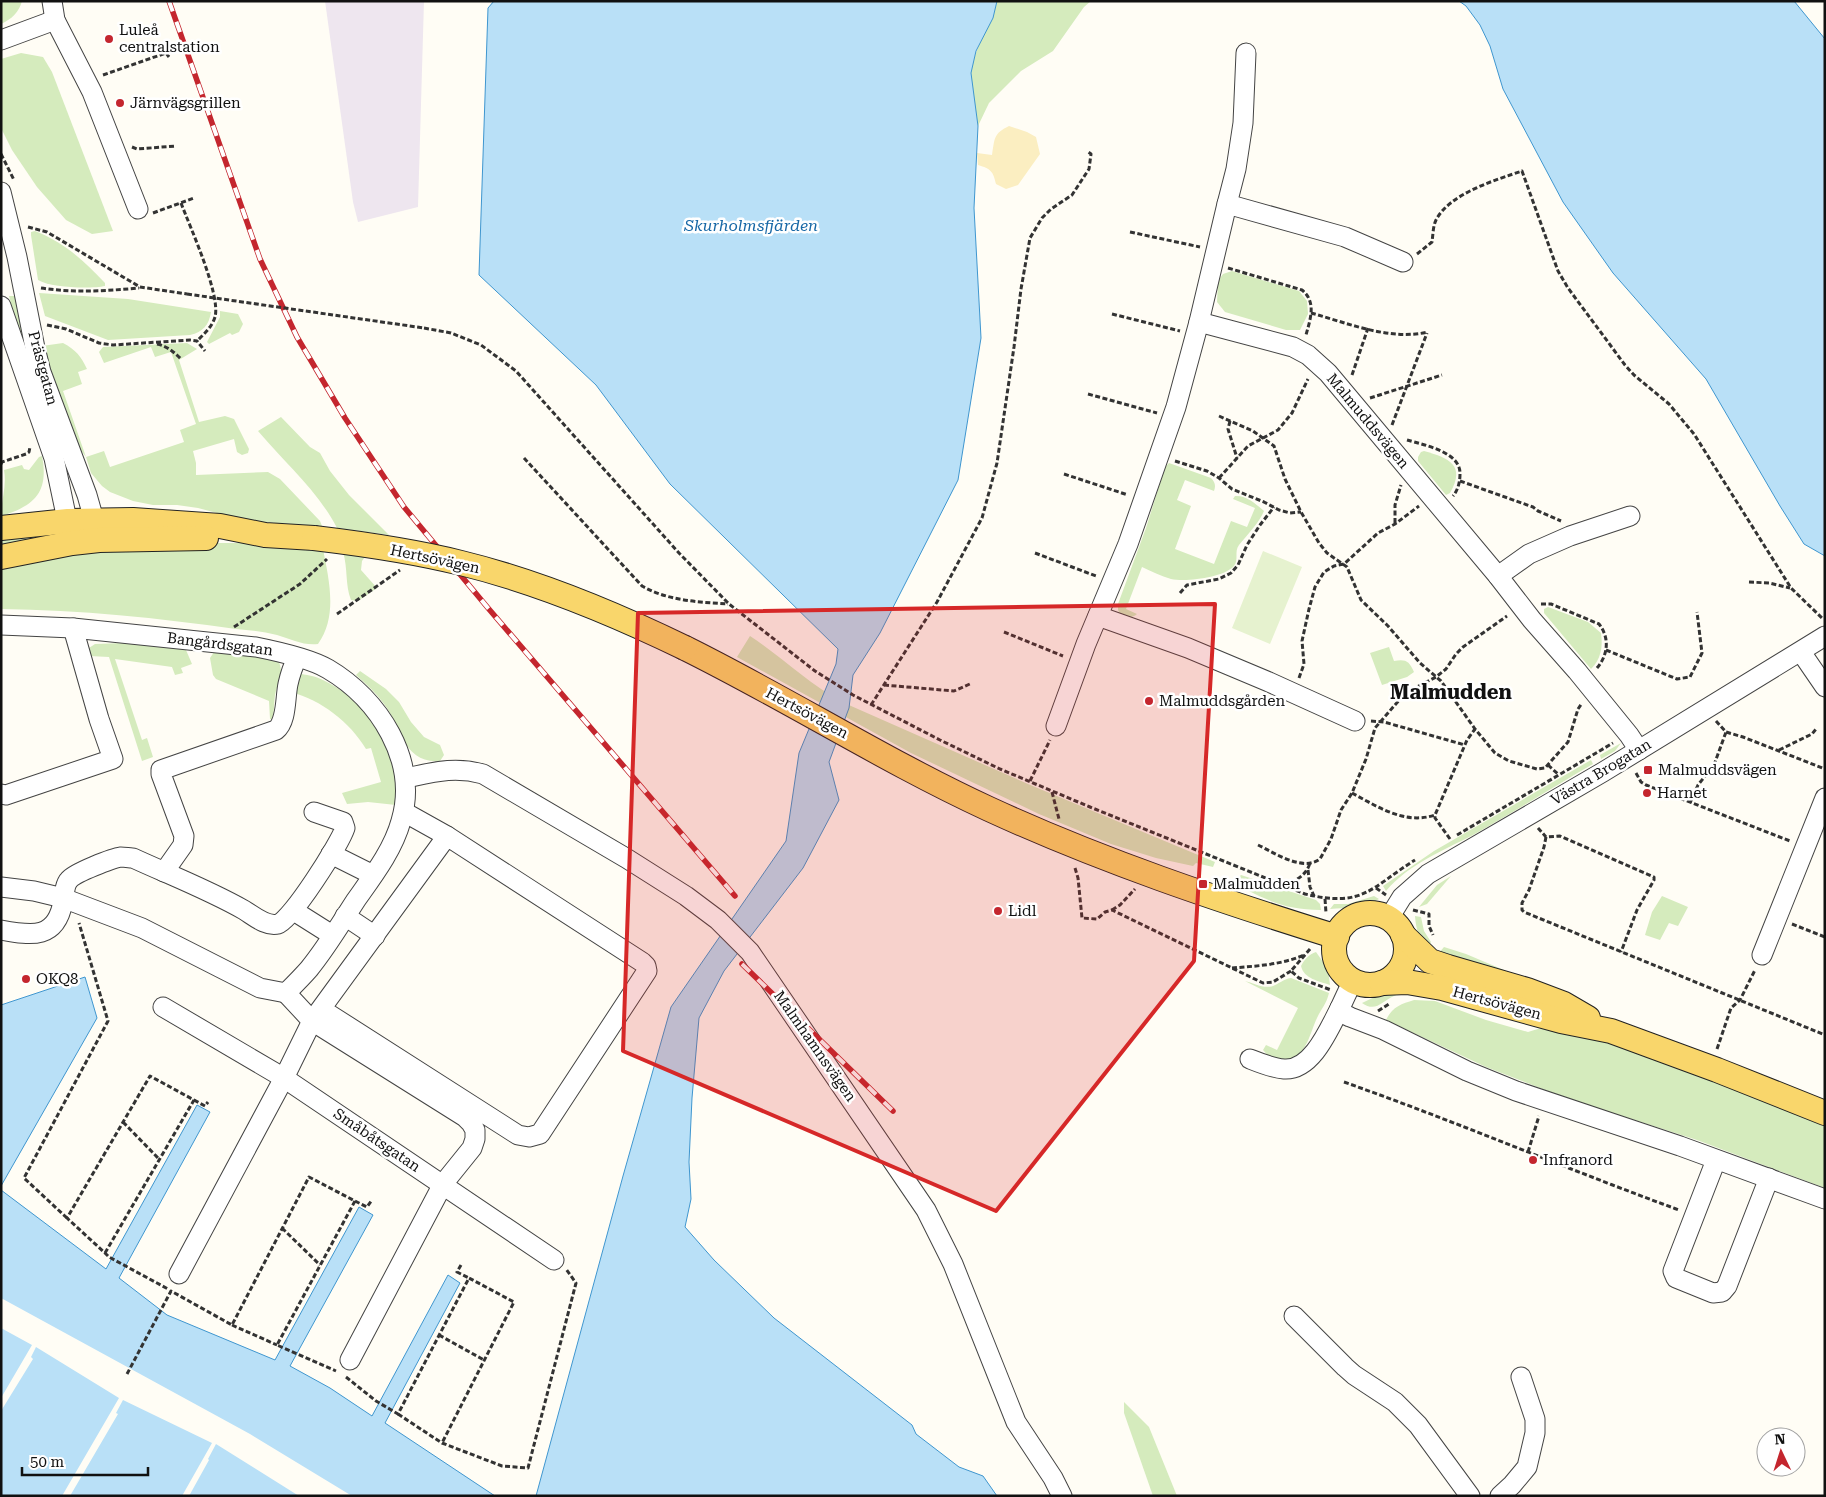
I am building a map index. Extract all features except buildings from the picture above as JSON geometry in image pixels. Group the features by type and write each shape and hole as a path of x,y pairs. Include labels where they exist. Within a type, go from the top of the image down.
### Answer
{"main road":[{"path":"1,528 84,531"},
{"path":"1,557 84,531"},
{"name":"Hertsövägen","path":"84,531 190,538 265,535 314,538 416,553 499,574 583,602 685,648 955,792 1064,842 1213,898 1330,935"},
{"path":"1346,994 1345,974 1335,957 1335,947 1330,935 1341,929 1354,917 1372,913 1396,927 1406,945 1403,964 1390,979 1382,983"},
{"name":"Hertsövägen","path":"1396,927 1430,961 1528,990 1564,1004 1612,1031"},
{"name":"Hertsövägen","path":"1346,994 1367,985 1382,983 1407,982 1442,988 1561,1020 1612,1031 1825,1113"}],"street":[{"path":"52,1 56,20 87,81 138,209"},
{"path":"1,40 56,20"},
{"path":"1056,726 1128,544 1176,407 1191,327 1236,169 1243,123 1246,53"},
{"name":"Prästgatan","path":"9,188 9,260 24,289 34,348 41,372 87,495 84,531"},
{"path":"1227,204 1344,237 1404,262"},
{"name":"Prästgatan","path":"1,306 54,458 84,531"},
{"name":"Malmuddsvägen","path":"1191,327 1286,345 1308,356 1328,373 1498,576 1532,620 1577,671 1639,750"},
{"path":"1498,576 1529,554 1585,531 1630,516"},
{"path":"1098,616 1188,648 1293,692 1355,721"},
{"name":"Bangårdsgatan","path":"1,626 73,628 256,647 279,651 327,668 364,696 376,710 395,745 406,778"},
{"path":"1,794 113,759 99,719 73,628"},
{"name":"Västra Brogatan","path":"1396,927 1402,897 1428,874 1801,652 1824,628"},
{"path":"1801,652 1825,687"},
{"path":"164,872 183,845 184,836 160,774 161,770 280,727 288,683 297,658"},
{"name":"Malmhamnsvägen","path":"406,778 455,769 483,774 626,858 686,896 718,920 750,952 926,1210 953,1264 1016,1422 1053,1478 1062,1496"},
{"path":"286,994 309,969 374,875 392,844 404,812 406,778"},
{"path":"1762,955 1825,798"},
{"path":"1,930 26,933 46,931 58,919 68,880 78,873 120,857 133,858 164,872 242,909 269,925 280,924 294,911 331,854 345,828 343,822 314,812"},
{"path":"317,1015 518,1135 529,1137 540,1134 647,971 646,966 448,836 404,812"},
{"path":"179,1274 317,1015 448,836"},
{"path":"331,854 374,875"},
{"path":"1,887 34,891 63,898 142,928 260,988 286,994 472,1123 475,1139 472,1148 443,1184 350,1360"},
{"path":"294,911 332,935"},
{"path":"345,916 375,936"},
{"path":"1250,1059 1285,1069 1302,1065 1320,1046 1346,994"},
{"path":"1346,994 1342,1013 1384,1030 1467,1071 1508,1088 1825,1199"},
{"name":"Småbåtsgatan","path":"163,1007 284,1078 554,1260"},
{"path":"1716,1160 1674,1267 1674,1276 1676,1278 1713,1293 1722,1292 1727,1286 1769,1178"},
{"path":"1294,1316 1344,1367 1395,1402 1418,1426 1470,1496"},
{"path":"1500,1496 1527,1467 1535,1433 1535,1419 1521,1377"}],"path":[{"path":"87,81 166,53 169,57"},
{"path":"872,705 937,602 982,518 997,463 1014,347 1020,288 1030,238 1042,218 1072,194 1084,177 1092,154 1087,151"},
{"path":"1,154 9,188"},
{"path":"1404,262 1432,242 1436,219 1449,205 1464,194 1522,172 1528,184 1556,265 1568,288 1625,365 1634,375 1669,404 1702,444 1728,490 1791,588 1824,628"},
{"path":"138,209 153,213 194,198"},
{"path":"42,323 50,327 66,329 99,343 113,345 174,340 196,341 208,330 214,320 216,311 213,290 181,203"},
{"path":"26,218 28,228 47,232 140,288"},
{"path":"1130,232 1203,247"},
{"path":"1221,265 1302,290 1310,300 1312,313 1304,342"},
{"path":"24,289 34,286 63,291 97,292 140,288 424,328 451,333 481,344 516,371 679,553 729,604 828,679 853,695 940,740 1030,782 1284,886 1326,899 1350,898 1376,888"},
{"path":"1312,313 1392,335 1428,332 1390,432"},
{"path":"1112,314 1191,327"},
{"path":"1350,383 1368,328"},
{"path":"196,341 205,351"},
{"path":"154,343 164,345 181,359"},
{"path":"1219,478 1248,446 1278,430 1292,412 1312,371"},
{"path":"1362,399 1376,397 1442,374"},
{"path":"1088,394 1160,414"},
{"path":"1219,416 1254,431 1274,446 1285,479 1302,512 1327,553 1344,564 1361,600 1388,626 1420,663 1436,676 1495,753 1509,761 1537,769 1545,768 1568,742 1578,708 1586,700"},
{"path":"1230,421 1228,428 1237,458"},
{"path":"1,464 30,452 29,439"},
{"path":"1402,439 1451,455 1457,460 1460,468 1460,481 1455,493 1448,502"},
{"path":"524,458 642,586 653,592 690,601 729,604"},
{"path":"1173,460 1207,471 1232,489 1274,507 1290,513 1302,512"},
{"path":"1064,474 1133,497"},
{"path":"1396,524 1395,505 1404,478"},
{"path":"1460,481 1533,507 1538,511 1585,531"},
{"path":"1293,692 1303,668 1302,641 1315,587 1320,577 1327,569 1344,564 1378,533 1396,524 1424,503"},
{"path":"1180,593 1188,585 1218,579 1231,574 1238,565 1247,545 1274,507"},
{"path":"1035,553 1104,578"},
{"path":"209,641 300,584 327,558"},
{"path":"337,614 406,564"},
{"path":"1748,582 1769,583 1791,588"},
{"path":"1532,604 1551,604 1599,624 1604,630 1606,650 1601,663 1591,674"},
{"path":"1258,845 1294,862 1310,863 1320,859 1331,839 1341,810 1352,793 1366,759 1375,728 1401,698 1446,669 1463,647 1514,612"},
{"path":"1606,650 1677,679 1690,677 1702,653 1697,612"},
{"path":"1004,632 1064,657"},
{"path":"884,685 954,691 972,683"},
{"path":"1714,719 1726,732 1825,769"},
{"path":"1355,721 1380,722 1466,745"},
{"path":"1030,782 1056,726"},
{"path":"1352,793 1387,812 1404,817 1425,818 1434,814 1475,729"},
{"path":"1778,751 1812,734 1816,729"},
{"path":"1690,803 1698,785 1714,765 1726,732"},
{"path":"1548,765 1558,774"},
{"path":"1636,773 1641,782 1646,786 1786,840 1797,842 1808,840"},
{"path":"1434,814 1450,839"},
{"path":"1536,826 1546,836 1560,836 1654,877 1637,910 1621,952"},
{"path":"1546,836 1529,890 1522,903 1522,910 1524,912 1825,1034"},
{"path":"1310,863 1308,870 1310,887 1314,896"},
{"path":"1284,886 1299,879 1308,870"},
{"path":"1230,968 1265,965 1295,959 1304,954 1330,935 1326,922 1326,899"},
{"path":"1082,918 1097,919 1105,912 1112,910 1230,968 1254,979 1269,983 1291,971 1304,954"},
{"path":"1778,918 1825,937"},
{"path":"79,922 108,1021 24,1178 109,1257 232,1325 299,1355"},
{"path":"1716,1052 1731,1008 1740,1000 1762,955"},
{"path":"1291,971 1299,978 1346,994"},
{"path":"67,1218 150,1076 205,1106 208,1102"},
{"path":"1344,1082 1455,1122 1606,1184 1694,1215"},
{"path":"105,1253 194,1100"},
{"path":"1528,1152 1540,1114"},
{"path":"123,1122 159,1160"},
{"path":"232,1325 309,1177 367,1207 372,1200"},
{"path":"278,1346 356,1201"},
{"path":"282,1228 320,1265"},
{"path":"376,1401 442,1443 502,1466 528,1468 576,1283 567,1269 554,1260"},
{"path":"442,1443 514,1302 457,1272 461,1265"},
{"path":"127,1374 179,1274"},
{"path":"398,1414 469,1278"},
{"path":"439,1335 484,1360"}],"highlighted area":[{"path":"1215,604 1194,961 996,1211 623,1051 638,613"}],"shaded area":[{"path":"325,1 424,1 418,207 358,222 353,202"}],"green space":[{"path":"1,1 22,1 14,15 1,24"},
{"path":"997,1 1091,1 1084,7 1053,51 1021,71 989,103 978,126 972,91 971,71 976,53"},
{"path":"21,53 43,57 52,72 113,231 92,234 66,220 37,187 12,150 1,128 1,59"},
{"path":"35,231 56,241 73,253 105,283 105,286 71,287 52,285 38,280 31,235 31,232"},
{"path":"1232,271 1299,291 1307,301 1308,314 1300,330 1286,330 1225,312 1217,302 1218,281 1223,274"},
{"path":"39,293 128,299 211,312 205,327 190,335 108,340 45,316"},
{"path":"9,296 19,296 24,344 15,320"},
{"path":"220,311 238,314 243,324 239,332 232,335 230,333 209,344 207,342 220,317"},
{"path":"63,343 78,354 87,369 78,372 82,384 63,391 86,457 71,438 42,346"},
{"path":"187,343 197,349 179,360 199,422 225,416 234,419 249,449 248,453 242,455 237,452 234,439 193,451 196,475 268,472 280,479 320,521 322,526 247,521 198,508 177,505 153,505 133,501 110,492 102,486 91,473 86,457 104,451 110,467 184,442 180,430 196,424 171,352 155,357 151,347 104,363 99,352 103,347"},
{"path":"281,417 310,447 320,453 330,471 349,495 389,535 337,528 311,489 258,431"},
{"path":"1424,451 1441,457 1452,464 1456,476 1450,493 1446,495 1418,461 1421,452"},
{"path":"42,456 43,479 37,496 23,507 1,516 5,482 4,470 22,465 24,469 29,470 39,457"},
{"path":"1169,463 1211,478 1215,486 1214,491 1185,480 1177,500 1191,506 1175,549 1214,564 1231,521 1247,527 1255,508 1233,499 1235,496 1247,498 1264,511 1238,547 1234,566 1222,574 1204,578 1178,580 1167,578 1142,567 1126,609 1137,614 1133,617 1126,617 1120,614 1118,604 1146,528 1165,467"},
{"path":"65,532 1,548 1,535"},
{"path":"209,543 272,543 323,549 328,573 330,610 328,622 318,644 303,643 257,631 149,618 60,611 1,609 1,565 67,552"},
{"path":"1263,551 1302,567 1270,644 1232,628"},
{"path":"343,552 367,554 362,561 361,570 377,588 358,601 351,600 349,594"},
{"path":"1548,607 1588,622 1601,633 1602,643 1600,652 1597,661 1591,669 1544,613 1544,609"},
{"path":"750,636 818,687 842,702 1028,784 1215,862 1213,867 1196,863 1193,866 1156,858 1111,844 1039,814 911,753 737,657"},
{"path":"95,644 167,645 186,650 192,664 181,668 183,673 175,675 172,667 115,659 142,740 147,738 153,757 142,761 109,657 89,656 89,648"},
{"path":"1389,647 1394,661 1401,660 1407,662 1414,672 1407,677 1382,685 1370,653"},
{"path":"214,652 250,652 278,660 281,674 275,695 273,719 270,719 269,701 216,679 213,675 210,658"},
{"path":"360,671 386,689 399,702 411,722 424,737 440,745 444,755 440,761 418,757 411,750 384,704 356,675"},
{"path":"297,673 323,680 337,688 350,697 372,720 381,733 393,762 397,785 396,805 368,802 347,804 342,793 381,782 371,748 366,749 352,730 324,706 291,692"},
{"path":"1621,743 1615,751 1601,759 1600,755"},
{"path":"1591,760 1593,764 1488,827 1415,866 1395,881 1386,891 1383,886 1434,851"},
{"path":"1241,875 1316,900 1320,904 1321,910 1287,906 1264,898 1243,886 1238,878"},
{"path":"1451,876 1427,904 1419,907 1437,885"},
{"path":"1374,896 1379,899 1349,908 1330,909 1334,904 1348,904"},
{"path":"1662,896 1688,907 1678,926 1669,923 1660,940 1645,935 1652,912"},
{"path":"1415,916 1421,917 1424,931 1431,942 1428,948 1418,934"},
{"path":"1444,947 1466,954 1511,973 1438,954"},
{"path":"1316,952 1328,969 1330,985 1312,979 1305,974 1301,966 1309,956"},
{"path":"1291,978 1329,993 1307,1042 1300,1053 1290,1061 1271,1059 1263,1050 1266,1045 1277,1050 1298,1008 1245,981 1270,987"},
{"path":"1385,992 1406,992 1371,1007 1362,1003"},
{"path":"1414,1000 1435,1001 1486,1020 1528,1032 1544,1027 1575,1030 1825,1122 1825,1188 1697,1140 1563,1097 1486,1067 1386,1020 1397,1007"},
{"path":"1124,1402 1149,1427 1177,1496 1153,1496 1124,1413"}],"sand":[{"path":"1009,126 1036,137 1040,154 1018,185 1006,189 996,184 991,171 978,165 977,153 992,155 997,134"}],"water":[{"name":"Skurholmsfjärden","path":"494,1 997,1 993,18 976,51 971,73 978,126 974,208 981,338 958,480 880,633 853,675 849,708 829,762 839,800 803,868 724,971 699,1018 689,1162 691,1199 685,1227 714,1260 774,1318 912,1425 916,1434 959,1467 983,1476 997,1496 536,1496 671,1007 786,841 799,753 836,664 838,649 670,484 596,385 479,275 488,8"},
{"path":"1459,1 1794,1 1825,39 1825,556 1804,544 1706,379 1613,273 1563,202 1503,89 1490,46 1480,25 1466,6"},
{"path":"85,977 97,1018 1,1186 1,1005"},
{"path":"197,1105 210,1112 119,1278 167,1315 275,1360 359,1207 373,1215 290,1366 330,1388 372,1416 448,1275 460,1283 385,1423 495,1496 1,1496 1,1190 106,1269"}],"pier":[{"path":"1,1298 250,1434 352,1496 299,1496 216,1444 189,1496 182,1496 212,1443 123,1400 116,1413 118,1414 70,1496 62,1496 119,1398 36,1347 31,1357 33,1359 1,1411 1,1398 32,1345 1,1328"}],"railway":[{"path":"169,1 260,259 297,337 345,418 404,507 735,896"},
{"path":"742,964 893,1111"}],"place":[{"name":"Luleå centralstation","path":"109,39"},
{"name":"Järnvägsgrillen","path":"120,103"},
{"name":"Malmuddsgården","path":"1149,701"},
{"name":"Malmuddsvägen","path":"1648,770"},
{"name":"Harnet","path":"1647,793"},
{"name":"Malmudden","path":"1203,884"},
{"name":"Lidl","path":"998,911"},
{"name":"OKQ8","path":"26,979"},
{"name":"Infranord","path":"1533,1160"}],"district":[{"name":"Malmudden","path":"1451,692"}]}
